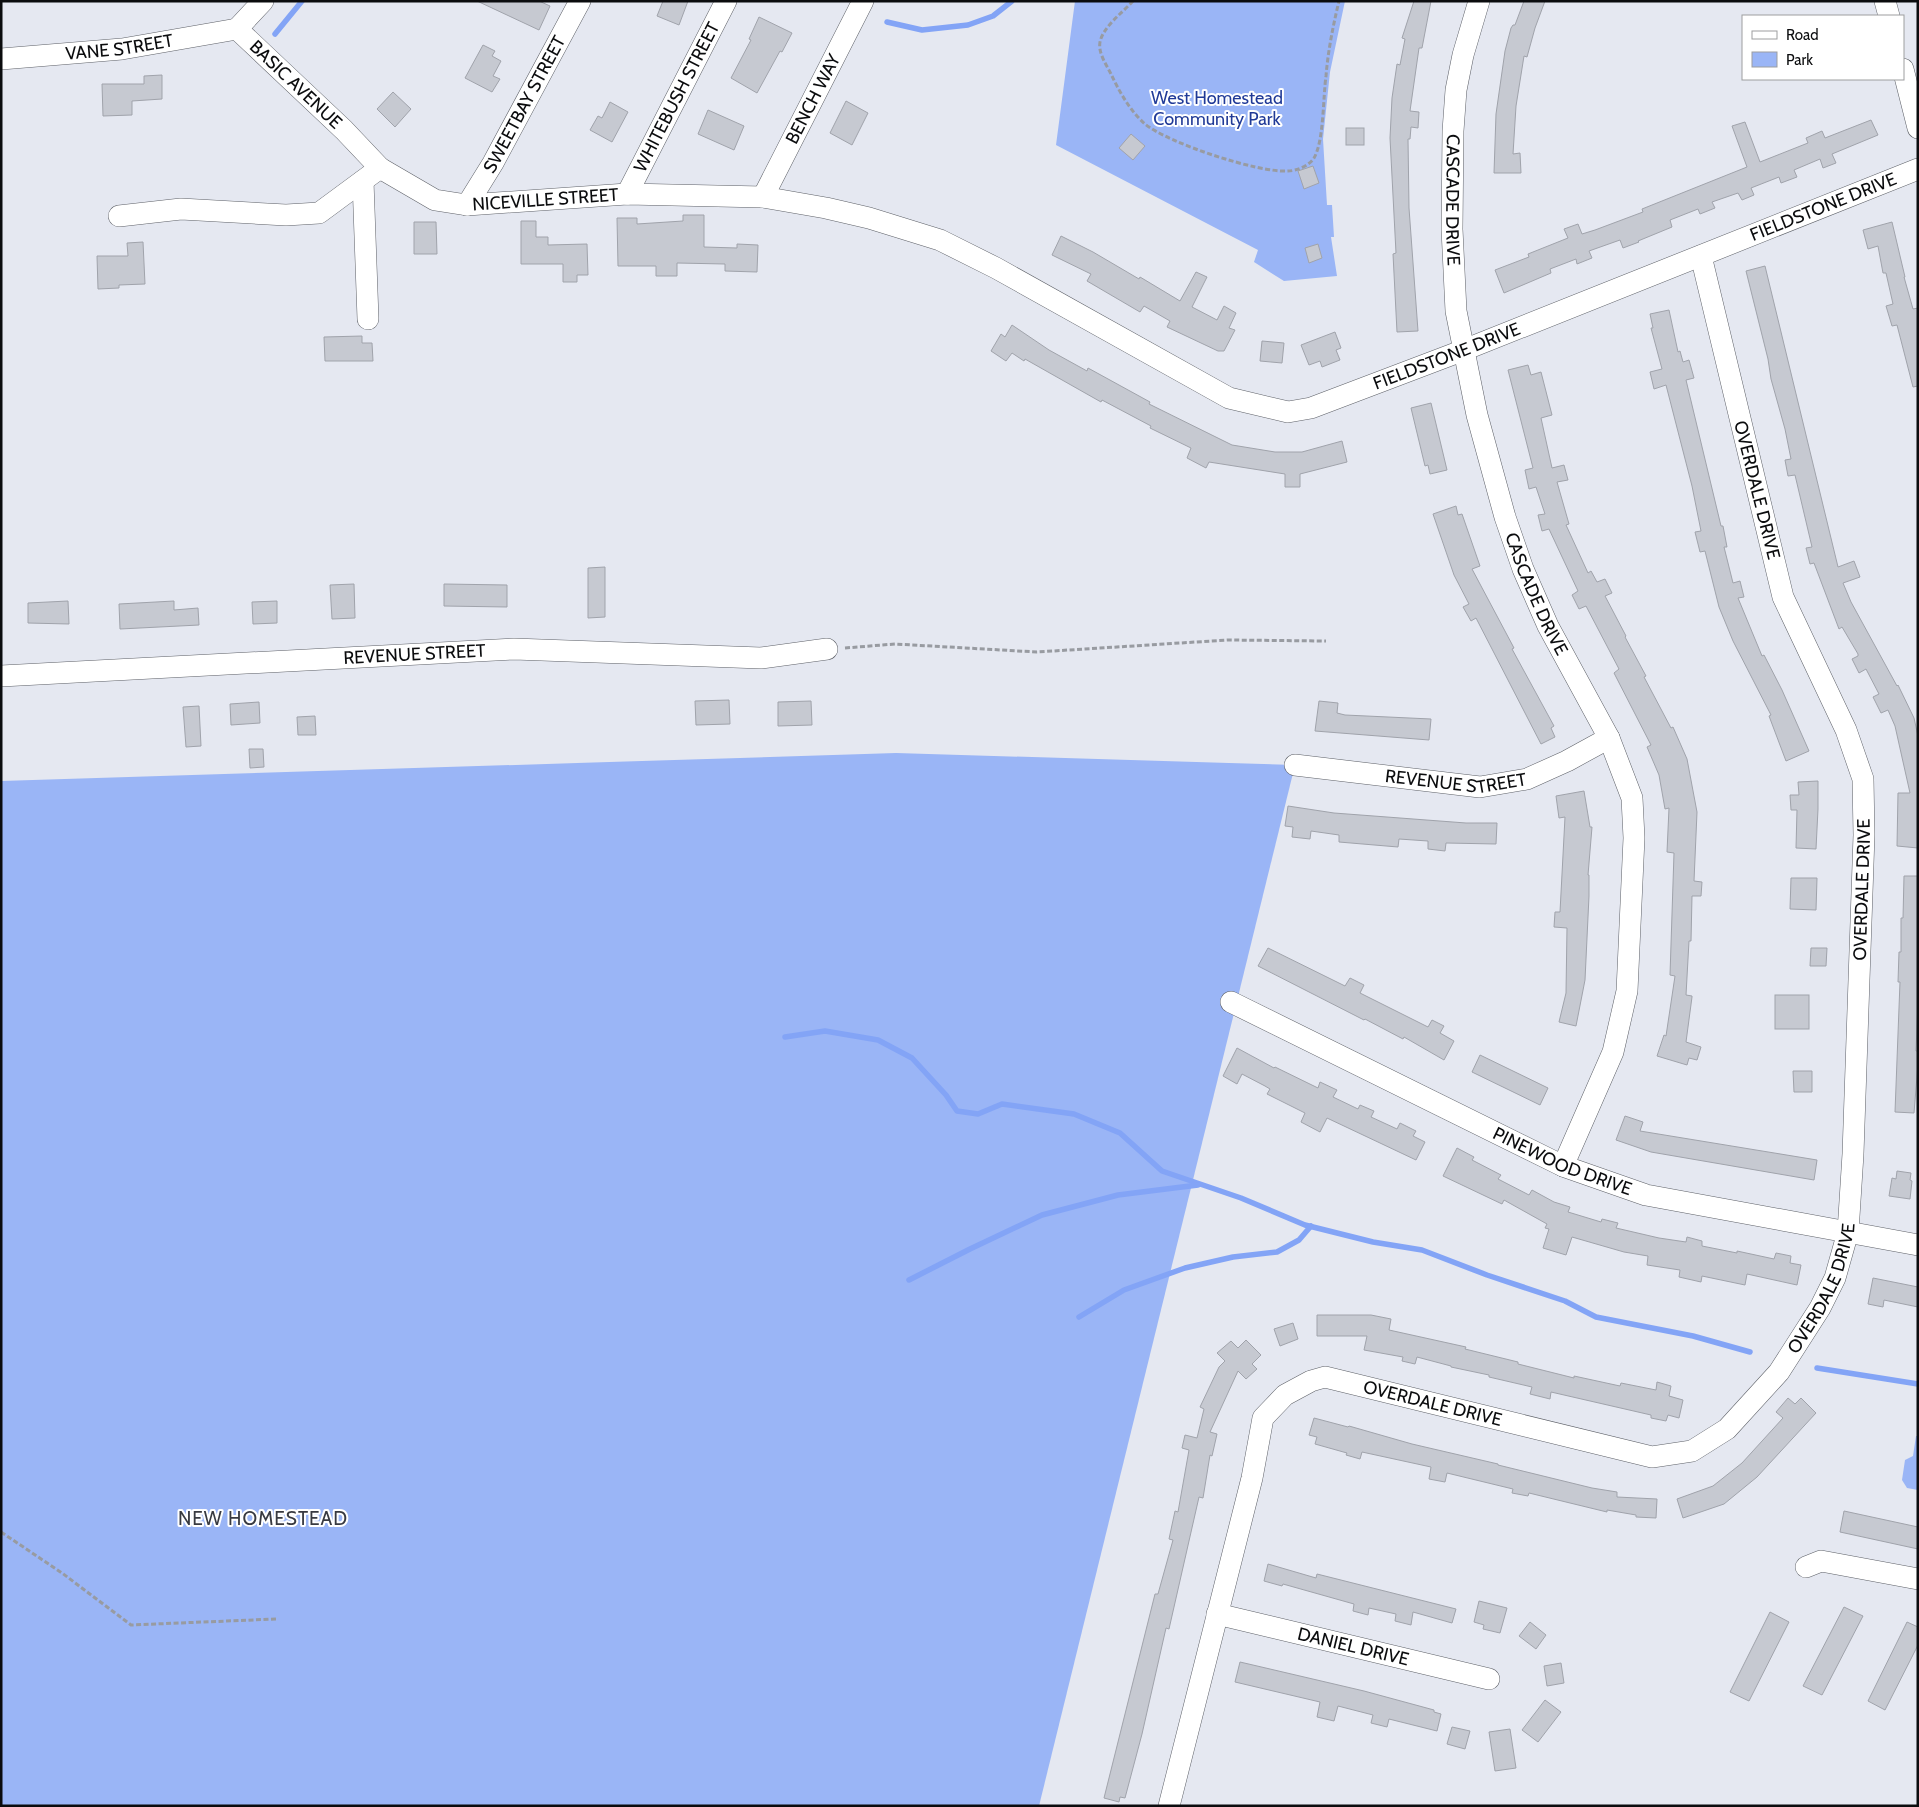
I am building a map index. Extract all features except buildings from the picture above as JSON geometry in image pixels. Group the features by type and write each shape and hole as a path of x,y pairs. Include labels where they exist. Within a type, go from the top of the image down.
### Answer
{"street":[{"name":"BASIC AVENUE","path":"263,1 237,29 344,130 372,175"},
{"name":"SWEETBAY STREET","path":"467,205 493,163 580,1"},
{"name":"WHITEBUSH STREET","path":"627,194 726,1"},
{"name":"BENCH WAY","path":"763,198 863,1"},
{"name":"CASCADE DRIVE","path":"1479,1 1463,55 1458,81 1453,130 1452,229 1456,311 1477,414 1493,476 1523,569 1548,626 1609,738 1632,798 1634,838 1628,991 1613,1052 1563,1166"},
{"path":"1885,1 1889,15"},
{"name":"VANE STREET","path":"1,59 122,49 237,29"},
{"path":"1904,73 1918,128"},
{"name":"FIELDSTONE DRIVE","path":"987,263 1229,398 1288,412 1311,408 1464,350 1918,169"},
{"name":"NICEVILLE STREET","path":"372,175 435,200 467,205 627,194 763,198 826,208 869,218 940,240 987,263"},
{"path":"119,216 181,209 286,215 319,213 372,175"},
{"path":"368,319 372,175"},
{"name":"OVERDALE DRIVE","path":"1169,1806 1252,1478 1263,1418 1285,1395 1311,1381 1325,1377 1652,1457 1692,1451 1727,1429 1779,1372 1820,1308 1835,1278 1848,1232 1853,1154 1864,845 1864,779 1846,730 1783,597 1701,256"},
{"name":"REVENUE STREET","path":"1,676 514,648 761,658 827,649"},
{"name":"REVENUE STREET","path":"1295,765 1480,787 1527,779 1567,761 1609,738"},
{"name":"PINEWOOD DRIVE","path":"1231,1002 1563,1166 1646,1195 1918,1245"},
{"path":"1806,1567 1821,1561 1918,1579"},
{"name":"DANIEL DRIVE","path":"1217,1614 1489,1679"}],"path":[{"path":"1133,1 1105,32 1100,42 1100,52 1127,102 1144,123 1166,137 1222,158 1262,168 1288,171 1303,168 1314,159 1319,143 1326,74 1339,1"},
{"path":"827,649 895,644 1037,652 1228,640 1326,641"},
{"path":"1,1532 62,1573 131,1625 276,1619"}],"green space":[{"name":"West Homestead Community Park","path":"1075,1 1345,1 1330,72 1323,139 1327,205 1332,205 1334,237 1331,237 1337,276 1284,281 1254,262 1258,250 1056,145"},
{"path":"896,753 1295,765 1039,1806 1,1806 1,781"},
{"path":"1916,1436 1918,1436 1918,1490 1907,1488 1902,1480 1905,1460 1913,1456"}],"waterway":[{"path":"275,34 302,1"},
{"path":"887,22 922,30 968,25 993,16 1012,1"},
{"path":"785,1037 825,1031 878,1040 912,1058 946,1095 957,1111 978,1114 1002,1104 1074,1114 1120,1133 1162,1171 1241,1198 1305,1225 1373,1242 1422,1250 1487,1275 1565,1301 1596,1317 1693,1336 1750,1352"},
{"path":"909,1280 1042,1215 1118,1195 1198,1185"},
{"path":"1079,1317 1124,1290 1185,1268 1233,1257 1277,1252 1299,1240 1311,1226"},
{"path":"1817,1368 1918,1384"}],"district":[{"name":"NEW HOMESTEAD","path":"263,1518"}]}
